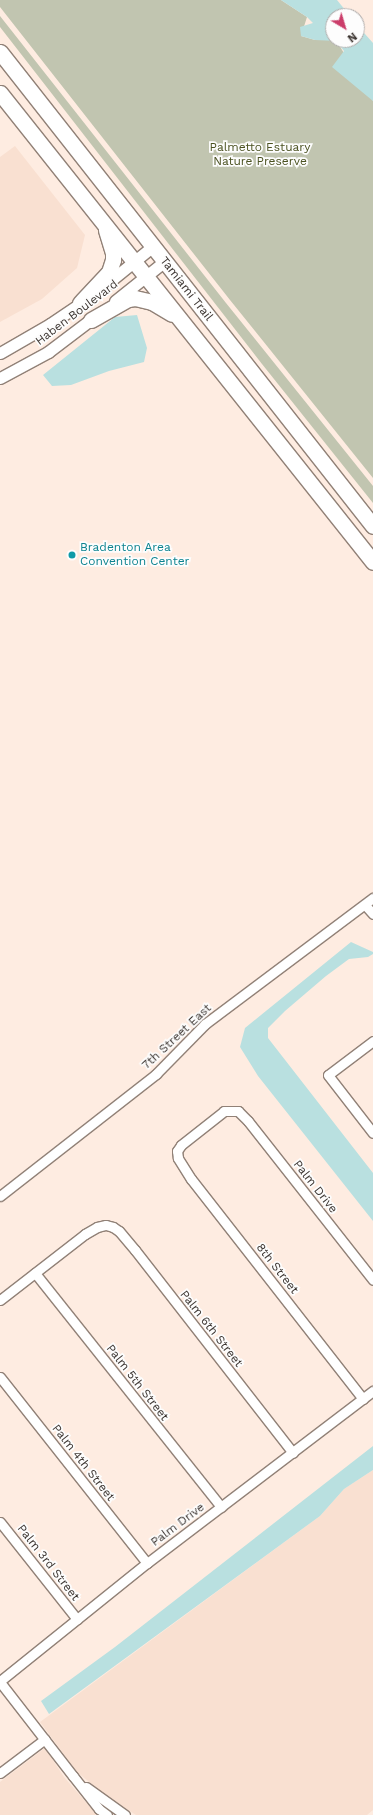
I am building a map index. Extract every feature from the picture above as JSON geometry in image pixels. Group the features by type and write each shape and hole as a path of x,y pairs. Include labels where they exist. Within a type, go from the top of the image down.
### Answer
{"highway":[{"name":"Tamiami Trail","path":"0,52 373,526"},
{"name":"Tamiami Trail","path":"0,93 373,562"},
{"path":"80,304 109,272 113,260 109,238 103,222"},
{"path":"91,320 128,299 135,298 161,306 183,322"}],"street":[{"name":"Haben Boulevard","path":"0,353 50,324 80,304 153,246"},
{"name":"Haben Boulevard","path":"0,378 48,352 165,261"},
{"name":"7th Street East","path":"0,1196 156,1074 205,1024 373,898"},
{"path":"366,904 373,914"},
{"path":"373,1041 328,1076 373,1133"},
{"name":"8th Street","path":"238,1111 224,1111 181,1145 177,1151 180,1162 191,1179 363,1399"},
{"name":"Palm Drive","path":"238,1111 248,1121 373,1280"},
{"name":"Palm 6th Street","path":"35,1273 85,1234 97,1227 106,1225 119,1231 293,1453"},
{"path":"0,1300 35,1273"},
{"name":"Palm 5th Street","path":"35,1273 221,1508"},
{"name":"Palm 4th Street","path":"0,1376 147,1563"},
{"name":"Palm Drive","path":"0,1681 147,1563 373,1391"},
{"name":"Palm 3rd Street","path":"0,1522 77,1619"},
{"path":"0,1681 99,1809 107,1815"},
{"path":"0,1773 45,1739"},
{"path":"73,1776 125,1815"}],"shaded area":[{"path":"15,146 85,235 77,268 42,299 0,322 0,157"},
{"path":"373,1470 373,1810 367,1815 136,1815 105,1795 77,1772 40,1722 320,1516 344,1489"},
{"path":"45,1748 64,1777 97,1815 0,1815 0,1782"}],"green space":[{"name":"Palmetto Estuary Nature Preserve","path":"0,0 281,0 307,17 301,36 315,40 325,40 325,48 341,48 373,101 373,478 230,300 0,7"},
{"path":"0,16 226,303 373,486 373,503 262,364 0,27"}],"water":[{"path":"281,0 337,0 344,8 325,8 325,40 315,40 301,36 300,27 313,23 307,17"},
{"path":"365,34 373,43 373,101 332,67 344,51 342,48 365,48"},
{"path":"137,315 147,348 144,362 109,371 71,385 52,386 43,375 115,317"},
{"path":"351,942 373,952 373,954 368,957 349,959 326,976 285,1011 268,1028 268,1038 373,1173 373,1221 258,1076 240,1047 245,1028"},
{"path":"373,1446 373,1470 344,1489 320,1516 49,1714 41,1701 115,1647"}],"place":[{"name":"Bradenton Area Convention Center","path":"72,555"}]}
